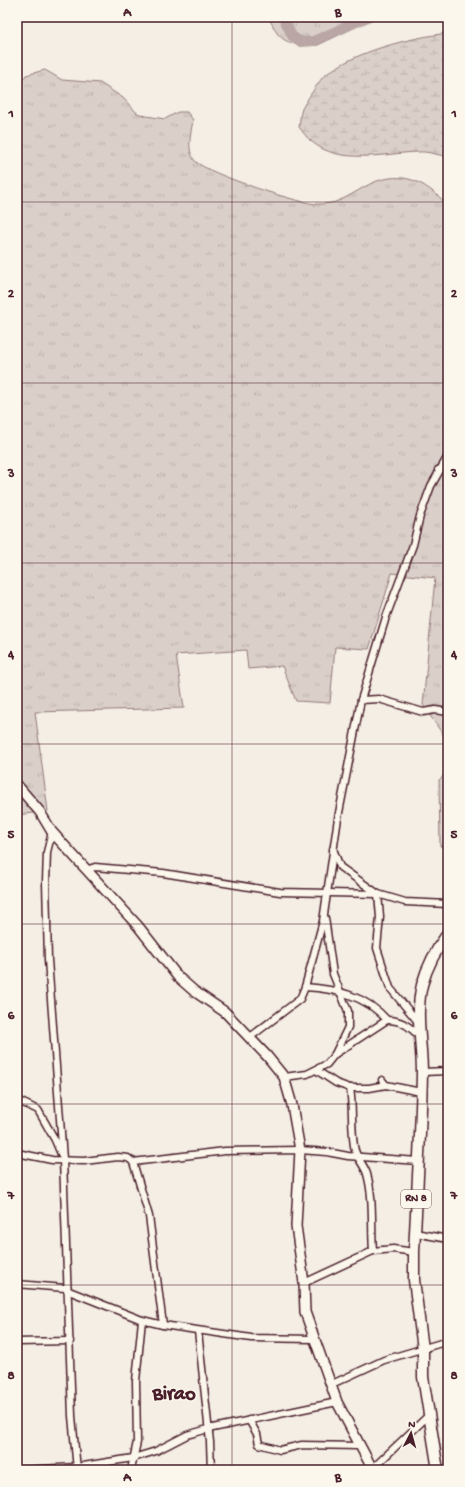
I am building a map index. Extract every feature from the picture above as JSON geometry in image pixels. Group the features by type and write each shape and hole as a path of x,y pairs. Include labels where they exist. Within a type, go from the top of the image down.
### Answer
{"main road":[{"name":"RN 8","path":"438,1470 423,1377 423,1349 414,1280 422,1072 418,1023 422,984 429,967 448,933"}],"street":[{"path":"248,1038 285,1008 300,999 305,987 325,912 333,849 361,700 386,617 413,545 420,516 438,470 448,456"},
{"path":"438,470 448,466"},
{"path":"361,700 379,699 423,712 435,710 448,712"},
{"path":"17,785 40,812 52,832 138,926 178,976 194,991 225,1012 248,1038 267,1056 284,1077 292,1104 300,1150 296,1226 304,1283 305,1312 313,1339 332,1384 337,1402 372,1469 429,1416"},
{"path":"52,832 47,852 45,901 51,1015 63,1160 69,1291 72,1416 77,1469"},
{"path":"333,849 340,867 378,894 380,917 378,948 390,988 418,1023"},
{"path":"86,870 95,867 163,873 280,892 378,894 406,902 448,904"},
{"path":"284,1077 307,1074 327,1064 335,1054 348,1027 348,1011 332,974 325,912"},
{"path":"305,987 349,993 374,1008 387,1020"},
{"path":"335,1054 387,1020 398,1020 408,1025 420,1037"},
{"path":"316,1070 336,1083 350,1088 368,1088 384,1082 421,1092"},
{"path":"422,1072 448,1071"},
{"path":"350,1088 354,1108 352,1126 357,1157 366,1172 371,1192 373,1251"},
{"path":"17,1100 38,1110 55,1140 63,1160"},
{"path":"133,1162 225,1152 300,1150 357,1157 418,1161"},
{"path":"17,1153 35,1158 84,1161 118,1157 128,1158 133,1162 149,1216 163,1325"},
{"path":"415,1233 448,1239"},
{"path":"304,1283 373,1251 393,1249 414,1252"},
{"path":"17,1284 65,1288 69,1291 142,1320 163,1325 251,1338 313,1339"},
{"path":"131,1470 137,1442 136,1381 142,1320"},
{"path":"198,1331 211,1470"},
{"path":"17,1342 70,1341"},
{"path":"332,1384 384,1360 448,1341"},
{"path":"22,1470 77,1469 133,1458 156,1450 187,1435 208,1428 337,1402"},
{"path":"249,1420 257,1434 260,1444 268,1448 280,1450 302,1445 360,1446"}],"green space":[{"path":"267,17 377,17 318,45 307,46 290,43 285,40 277,33"},
{"path":"448,33 448,157 422,152 377,156 348,156 322,149 311,141 299,127 303,107 322,78 337,67 351,59 383,47 417,38"},
{"path":"45,70 62,80 100,83 123,98 137,113 146,116 165,119 178,112 187,112 193,120 190,136 190,147 192,157 195,161 217,173 256,188 295,200 325,204 345,198 376,181 399,178 422,184 448,205 448,742 423,705 435,578 392,573 369,649 335,647 330,703 296,701 282,666 248,669 246,650 176,655 184,708 35,712 48,811 17,815 17,87 26,75"},
{"path":"448,772 448,848 440,846 439,780"}],"waterway":[{"path":"283,17 292,36 301,42 313,41 368,17"}],"district":[{"name":"Birao","path":"174,1395"}]}
